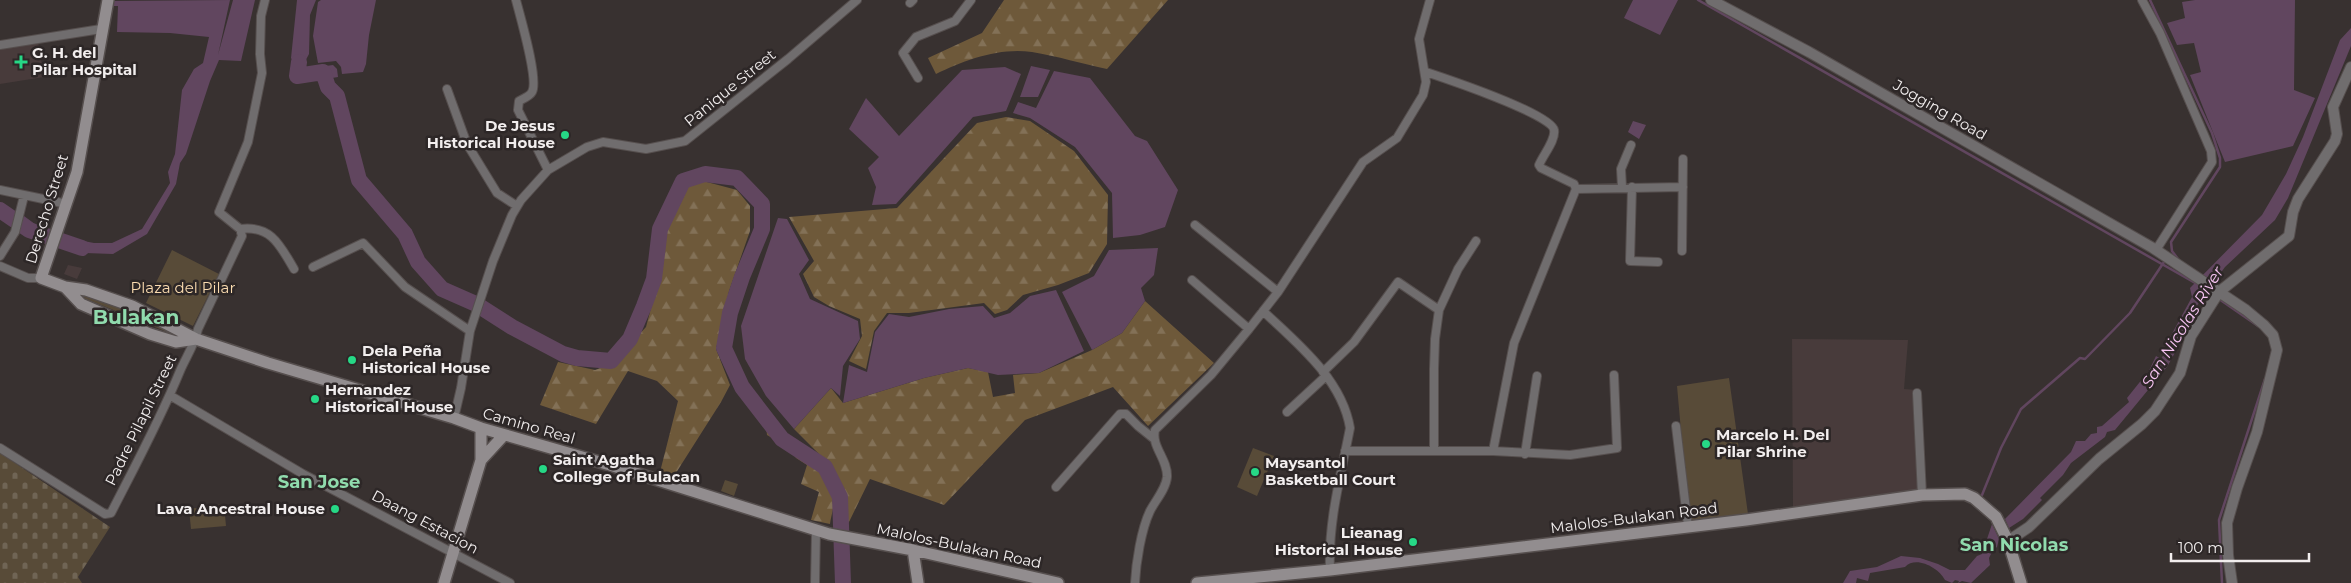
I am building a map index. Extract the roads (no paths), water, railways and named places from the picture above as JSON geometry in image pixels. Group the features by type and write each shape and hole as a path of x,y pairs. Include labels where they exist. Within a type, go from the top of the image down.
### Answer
{"main road":[{"name":"Derecho Street","path":"42,278 78,172 101,29 108,0"},
{"name":"Camino Real","path":"42,278 65,287 86,290 143,312 196,339 268,363 854,540"},
{"name":"Camino Real","path":"65,287 81,304 136,328 176,342 196,339"},
{"path":"136,328 143,312"},
{"path":"444,583 480,460 481,428"},
{"path":"480,460 504,435"},
{"name":"Malolos-Bulakan Road","path":"1197,583 1239,581 1330,570 1922,495 1965,494 1974,498 1996,517 2007,538 2021,583"},
{"name":"Malolos-Bulakan Road","path":"854,540 913,550 1058,583"},
{"path":"913,550 918,583"}],"street":[{"path":"265,0 261,16 260,54 262,74 248,142 219,212 240,229 252,228 263,231 277,240 294,269"},
{"path":"516,0 532,65 533,88 530,94 519,101 518,110 548,170"},
{"name":"Panique Street","path":"454,418 470,332 482,300 493,261 512,214 548,170 587,147 603,142 646,149 686,140 788,59 857,0"},
{"path":"918,78 904,53 916,37 955,21 971,0"},
{"path":"1153,438 1155,430 1160,424 1211,375 1278,292 1364,162 1397,138 1423,95 1426,72 1419,39 1430,0"},
{"name":"Jogging Road","path":"1711,0 1809,52 2154,250 2215,289 2264,325 2273,335 2278,350 2257,432 2236,488 2227,523 2228,555 2232,583"},
{"path":"2142,0 2160,33 2211,151 2212,162 2154,250"},
{"path":"0,45 101,29"},
{"path":"2007,538 2030,527 2079,478 2155,411 2180,373 2191,336 2215,289 2289,236 2293,212 2298,199 2335,141 2337,134 2333,107 2351,66"},
{"path":"1426,72 1521,107 1551,124 1554,130 1553,136 1539,165 1541,168 1574,184 1576,189 1514,343 1493,451"},
{"path":"447,89 467,144 497,193 517,206"},
{"path":"1622,187 1621,169 1631,145"},
{"path":"1682,251 1683,160"},
{"path":"1632,187 1630,261 1658,262"},
{"path":"1576,189 1683,187"},
{"path":"0,190 67,204"},
{"path":"0,256 15,232 24,196"},
{"path":"1195,225 1278,292"},
{"name":"Padre Pilapil Street","path":"0,448 105,514 111,513 171,396 186,358 196,339 198,329 242,236 240,229"},
{"path":"1434,451 1434,361 1440,310 1458,269 1476,241"},
{"path":"313,267 363,243 405,287 470,332"},
{"path":"0,266 28,278 42,278"},
{"path":"1192,280 1249,329"},
{"path":"1286,412 1354,342 1398,282 1440,310"},
{"path":"1263,311 1301,346 1325,374 1348,415 1350,428 1333,510 1329,544 1330,570"},
{"path":"1345,451 1493,451 1570,455 1617,448 1614,375"},
{"path":"1525,454 1537,376"},
{"path":"1917,392 1922,495"},
{"name":"Daang Estacion","path":"171,396 303,474 510,583"},
{"path":"1056,487 1122,413 1126,414 1153,438 1165,464 1167,478 1149,513 1136,569 1135,583"},
{"path":"1676,426 1688,526"},
{"path":"815,583 816,530"}],"water":[{"path":"230,0 218,55 233,0 255,0 241,61 219,60 210,81 186,154 180,163 176,184 147,234 113,254 85,253 60,247 63,237 94,243 112,243 142,229 170,183 168,172 175,154 182,90 194,69 203,63 209,37 170,33 117,32 118,6 110,6 111,1"},
{"path":"297,0 316,0 310,15 309,54 300,71 305,74 304,81 296,79 296,65 291,58"},
{"path":"321,0 376,0 369,35 366,64 363,72 342,74 341,67 336,61 318,63 313,36 318,2"},
{"path":"1633,0 1678,0 1660,35 1624,18"},
{"path":"2195,0 2295,0 2294,90 2315,98 2293,146 2225,162 2190,75 2201,72 2194,43 2177,45 2167,23 2185,18 2182,2"},
{"name":"San Nicolas River","path":"2351,28 2351,46 2288,198 2275,220 2225,267 2191,314 2188,329 2167,367 2115,430 2107,432 2105,437 2071,463 2063,475 2040,498 2042,500 2023,519 2009,528 2005,519 2071,452 2076,441 2085,441 2091,434 2097,433 2097,427 2102,426 2129,402 2127,398 2143,378 2145,379 2156,356 2161,359 2170,344 2168,341 2192,297 2190,288 2262,215 2286,174 2303,137 2340,40"},
{"path":"333,65 337,69 338,77 320,80 315,72 318,67"},
{"path":"1031,66 1050,70 1038,97 1020,97"},
{"path":"1005,67 1021,74 1006,111 973,117 896,204 872,205 876,187 868,168 879,157 849,129 866,98 899,136 962,70"},
{"path":"1054,71 1090,78 1135,136 1147,141 1178,190 1165,227 1140,235 1113,238 1112,193 1075,147 1030,118 1013,113 1018,102 1036,108"},
{"path":"1633,121 1646,125 1639,139 1628,132"},
{"path":"0,205 24,216 47,233 44,242 0,218"},
{"path":"778,218 787,219 809,260 799,274 810,299 858,321 860,339 843,366 840,396 831,388 794,429 766,396 745,359 741,326"},
{"path":"1158,248 1154,275 1141,288 1145,301 1122,333 1092,350 1062,292 1094,276 1109,250"},
{"path":"1056,290 1084,351 1039,373 998,375 968,368 924,378 843,403 849,365 867,372 875,332 889,314 909,317 949,309 983,306 994,318 1010,313 1030,296"},
{"path":"1992,524 1999,539 1997,547 1989,558 1990,565 1971,583 1962,581 1958,583 1959,581 1955,580 1952,583 1945,580 1933,567 1915,562 1905,567 1870,573 1868,581 1857,578 1856,583 1843,583 1850,571 1877,567 1901,556 1920,558 1950,570 1965,570 1977,556 1982,554"}],"waterway":[{"name":"San Nicolas River","path":"1698,0 2197,284"},
{"path":"2150,0 2212,133 2220,158 2220,167 2171,242 2172,251 2178,259"},
{"path":"299,62 297,76 323,72 328,87 337,96 359,180 405,234 418,262 442,289 476,304 512,327 563,354 577,358 611,361 630,339 654,279 660,229 683,181 705,174 737,178 762,204 762,229 742,277 730,313 724,348 742,387 782,439 825,467 840,497 843,583"},
{"path":"0,210 29,230 82,248"},
{"path":"1982,495 2001,448 2021,409 2080,358 2085,359 2130,313 2166,259"},
{"name":"San Nicolas River","path":"2219,299 2258,326"},
{"path":"2222,583 2219,520 2265,379"}],"place":[{"name":"G. H. del Pilar Hospital","path":"21,62"},
{"name":"De Jesus Historical House","path":"565,135"},
{"name":"Dela Peña Historical House","path":"352,360"},
{"name":"Hernandez Historical House","path":"315,399"},
{"name":"Marcelo H. Del Pilar Shrine","path":"1706,444"},
{"name":"Saint Agatha College of Bulacan","path":"543,469"},
{"name":"Maysantol Basketball Court","path":"1255,472"},
{"name":"Lava Ancestral House","path":"335,509"},
{"name":"Lieanag Historical House","path":"1413,542"}],"district":[{"name":"Bulakan","path":"136,317"},
{"name":"San Jose","path":"319,482"},
{"name":"San Nicolas","path":"2014,545"}],"park label":[{"name":"Plaza del Pilar","path":"183,288"}]}
